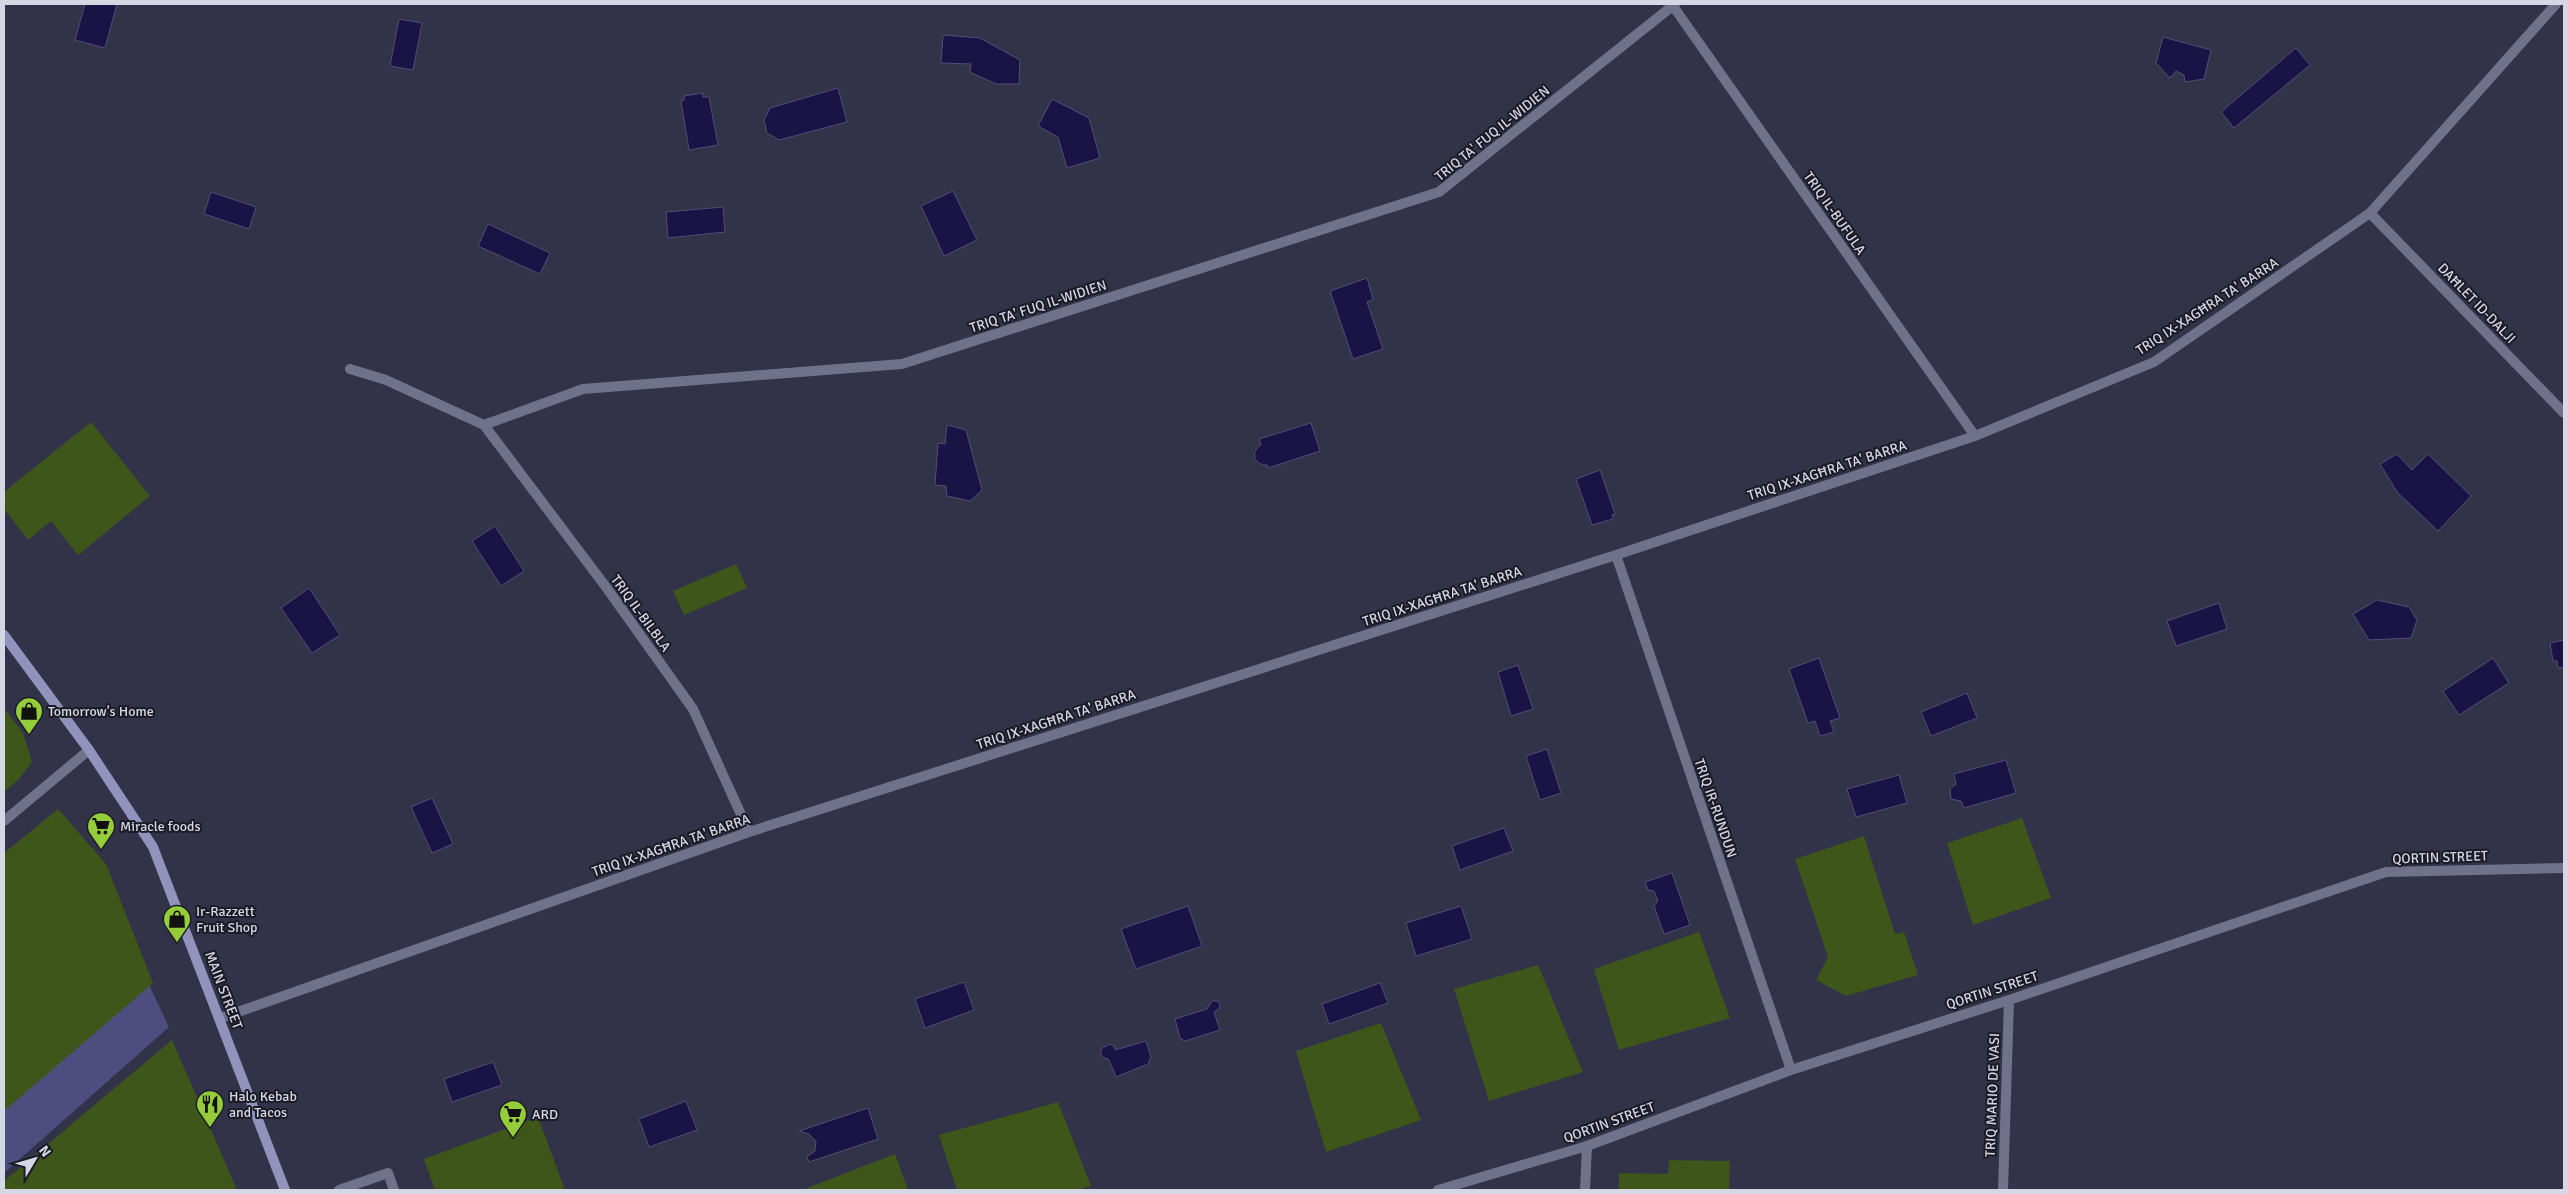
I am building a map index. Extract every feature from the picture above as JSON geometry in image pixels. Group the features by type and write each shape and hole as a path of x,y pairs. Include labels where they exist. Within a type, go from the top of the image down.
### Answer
{"main road":[{"name":"MAIN STREET","path":"4,635 89,750 154,847 286,1190"}],"street":[{"name":"TRIQ IX-XAGĦRA TA' BARRA","path":"221,1018 749,832 1616,555 1975,436 2154,362 2370,213 2556,4"},
{"name":"TRIQ TA' FUQ IL-WIDIEN","path":"484,425 583,389 902,364 1439,192 1674,5"},
{"name":"TRIQ IL-BUFULA","path":"1674,5 1975,436"},
{"name":"DAĦLET ID-DALJI","path":"2370,213 2564,413"},
{"path":"350,369 386,380 484,425"},
{"name":"TRIQ IL-BILBLA","path":"484,425 606,587 693,709 749,832"},
{"name":"TRIQ IR-RUNDUN","path":"1616,555 1791,1070"},
{"path":"4,821 89,750"},
{"name":"QORTIN STREET","path":"1438,1190 1587,1146 1791,1070 2009,1000 2386,872 2564,868"},
{"name":"TRIQ MARIO DE VASI","path":"2003,1190 2009,1000"},
{"path":"1585,1190 1587,1146"},
{"path":"339,1190 388,1173 394,1190"}],"shaded area":[{"path":"85,4 117,4 105,48 75,40"},
{"path":"399,19 422,23 413,70 390,66"},
{"path":"943,35 980,38 1020,60 1019,84 996,84 970,72 971,64 941,63"},
{"path":"2163,37 2211,50 2204,79 2185,82 2184,75 2176,71 2170,78 2156,63"},
{"path":"2296,48 2310,65 2234,128 2221,112"},
{"path":"838,88 847,122 779,140 767,133 764,120 770,108"},
{"path":"703,93 703,97 709,97 718,145 689,150 681,101 684,100 684,96"},
{"path":"1052,99 1089,118 1100,158 1067,168 1058,137 1038,126"},
{"path":"953,191 977,240 944,256 921,206"},
{"path":"211,192 256,207 249,229 204,214"},
{"path":"723,207 725,232 668,238 666,212"},
{"path":"488,224 550,253 540,274 478,246"},
{"path":"1367,278 1373,299 1367,302 1383,349 1353,359 1330,291"},
{"path":"1311,423 1320,451 1268,468 1267,465 1256,461 1255,451 1261,445 1259,439"},
{"path":"947,425 966,430 982,490 970,501 947,496 946,486 935,485 938,443 945,444"},
{"path":"2397,454 2412,470 2428,454 2471,496 2438,531 2397,492 2380,464"},
{"path":"1600,470 1615,514 1612,515 1613,519 1592,525 1576,479"},
{"path":"495,526 524,571 501,586 472,541"},
{"path":"309,588 340,635 312,653 281,608"},
{"path":"2377,600 2409,607 2417,620 2411,638 2369,640 2353,614"},
{"path":"2219,603 2227,629 2176,646 2167,621"},
{"path":"2564,640 2564,667 2558,668 2557,661 2553,661 2550,643"},
{"path":"1819,658 1840,718 1830,721 1834,732 1820,736 1815,721 1808,723 1789,669"},
{"path":"2493,658 2509,683 2459,715 2443,691"},
{"path":"1518,665 1533,709 1511,716 1498,672"},
{"path":"1967,693 1977,718 1931,736 1921,712"},
{"path":"1547,749 1561,793 1540,800 1526,756"},
{"path":"2006,760 2016,793 1964,808 1961,801 1951,799 1950,789 1956,784 1954,774"},
{"path":"1899,775 1907,803 1856,817 1847,789"},
{"path":"432,798 453,844 432,853 411,807"},
{"path":"1504,828 1513,851 1460,870 1452,846"},
{"path":"1672,873 1690,925 1664,934 1654,906 1658,901 1654,891 1648,890 1645,882"},
{"path":"1188,906 1202,946 1136,969 1121,929"},
{"path":"1461,906 1472,939 1416,956 1406,923"},
{"path":"143,972 169,1027 4,1173 4,1091"},
{"path":"964,982 974,1010 925,1028 915,999"},
{"path":"1380,983 1388,1003 1329,1024 1322,1004"},
{"path":"1212,1001 1218,1001 1220,1005 1219,1009 1214,1012 1220,1030 1185,1041 1180,1038 1175,1019 1207,1009"},
{"path":"1146,1041 1151,1057 1148,1064 1116,1077 1109,1060 1101,1056 1101,1049 1110,1044 1114,1046 1115,1050"},
{"path":"493,1062 502,1085 452,1102 444,1079"},
{"path":"686,1101 697,1130 649,1147 639,1119"},
{"path":"868,1108 878,1139 809,1162 807,1157 815,1151 816,1141 809,1134 799,1131"}],"building":[{"path":"91,422 150,496 78,555 51,521 28,540 4,509 4,492"},
{"path":"736,564 747,588 684,615 673,591"},
{"path":"4,708 23,733 32,762 19,779 4,792"},
{"path":"58,809 106,864 153,983 4,1111 4,853"},
{"path":"2022,818 2051,898 1973,925 1947,843"},
{"path":"1864,836 1895,934 1904,932 1918,975 1846,996 1816,980 1828,957 1795,859"},
{"path":"1699,932 1730,1018 1619,1050 1594,969"},
{"path":"1538,965 1583,1072 1489,1101 1454,989"},
{"path":"1381,1023 1421,1120 1326,1152 1296,1051"},
{"path":"172,1040 237,1190 4,1190 4,1181"},
{"path":"1058,1102 1091,1186 1077,1190 957,1190 939,1135"},
{"name":"ARD","path":"538,1117 565,1190 435,1190 424,1159"},
{"path":"895,1154 908,1190 802,1190"},
{"path":"1669,1160 1730,1161 1729,1190 1619,1190 1619,1173 1668,1174"}],"place":[{"name":"Tomorrow's Home","path":"29,735"},
{"name":"Miracle foods","path":"101,850"},
{"name":"Ir-Razzett Fruit Shop","path":"177,943"},
{"name":"Halo Kebab and Tacos","path":"210,1128"},
{"name":"ARD","path":"513,1138"}]}
